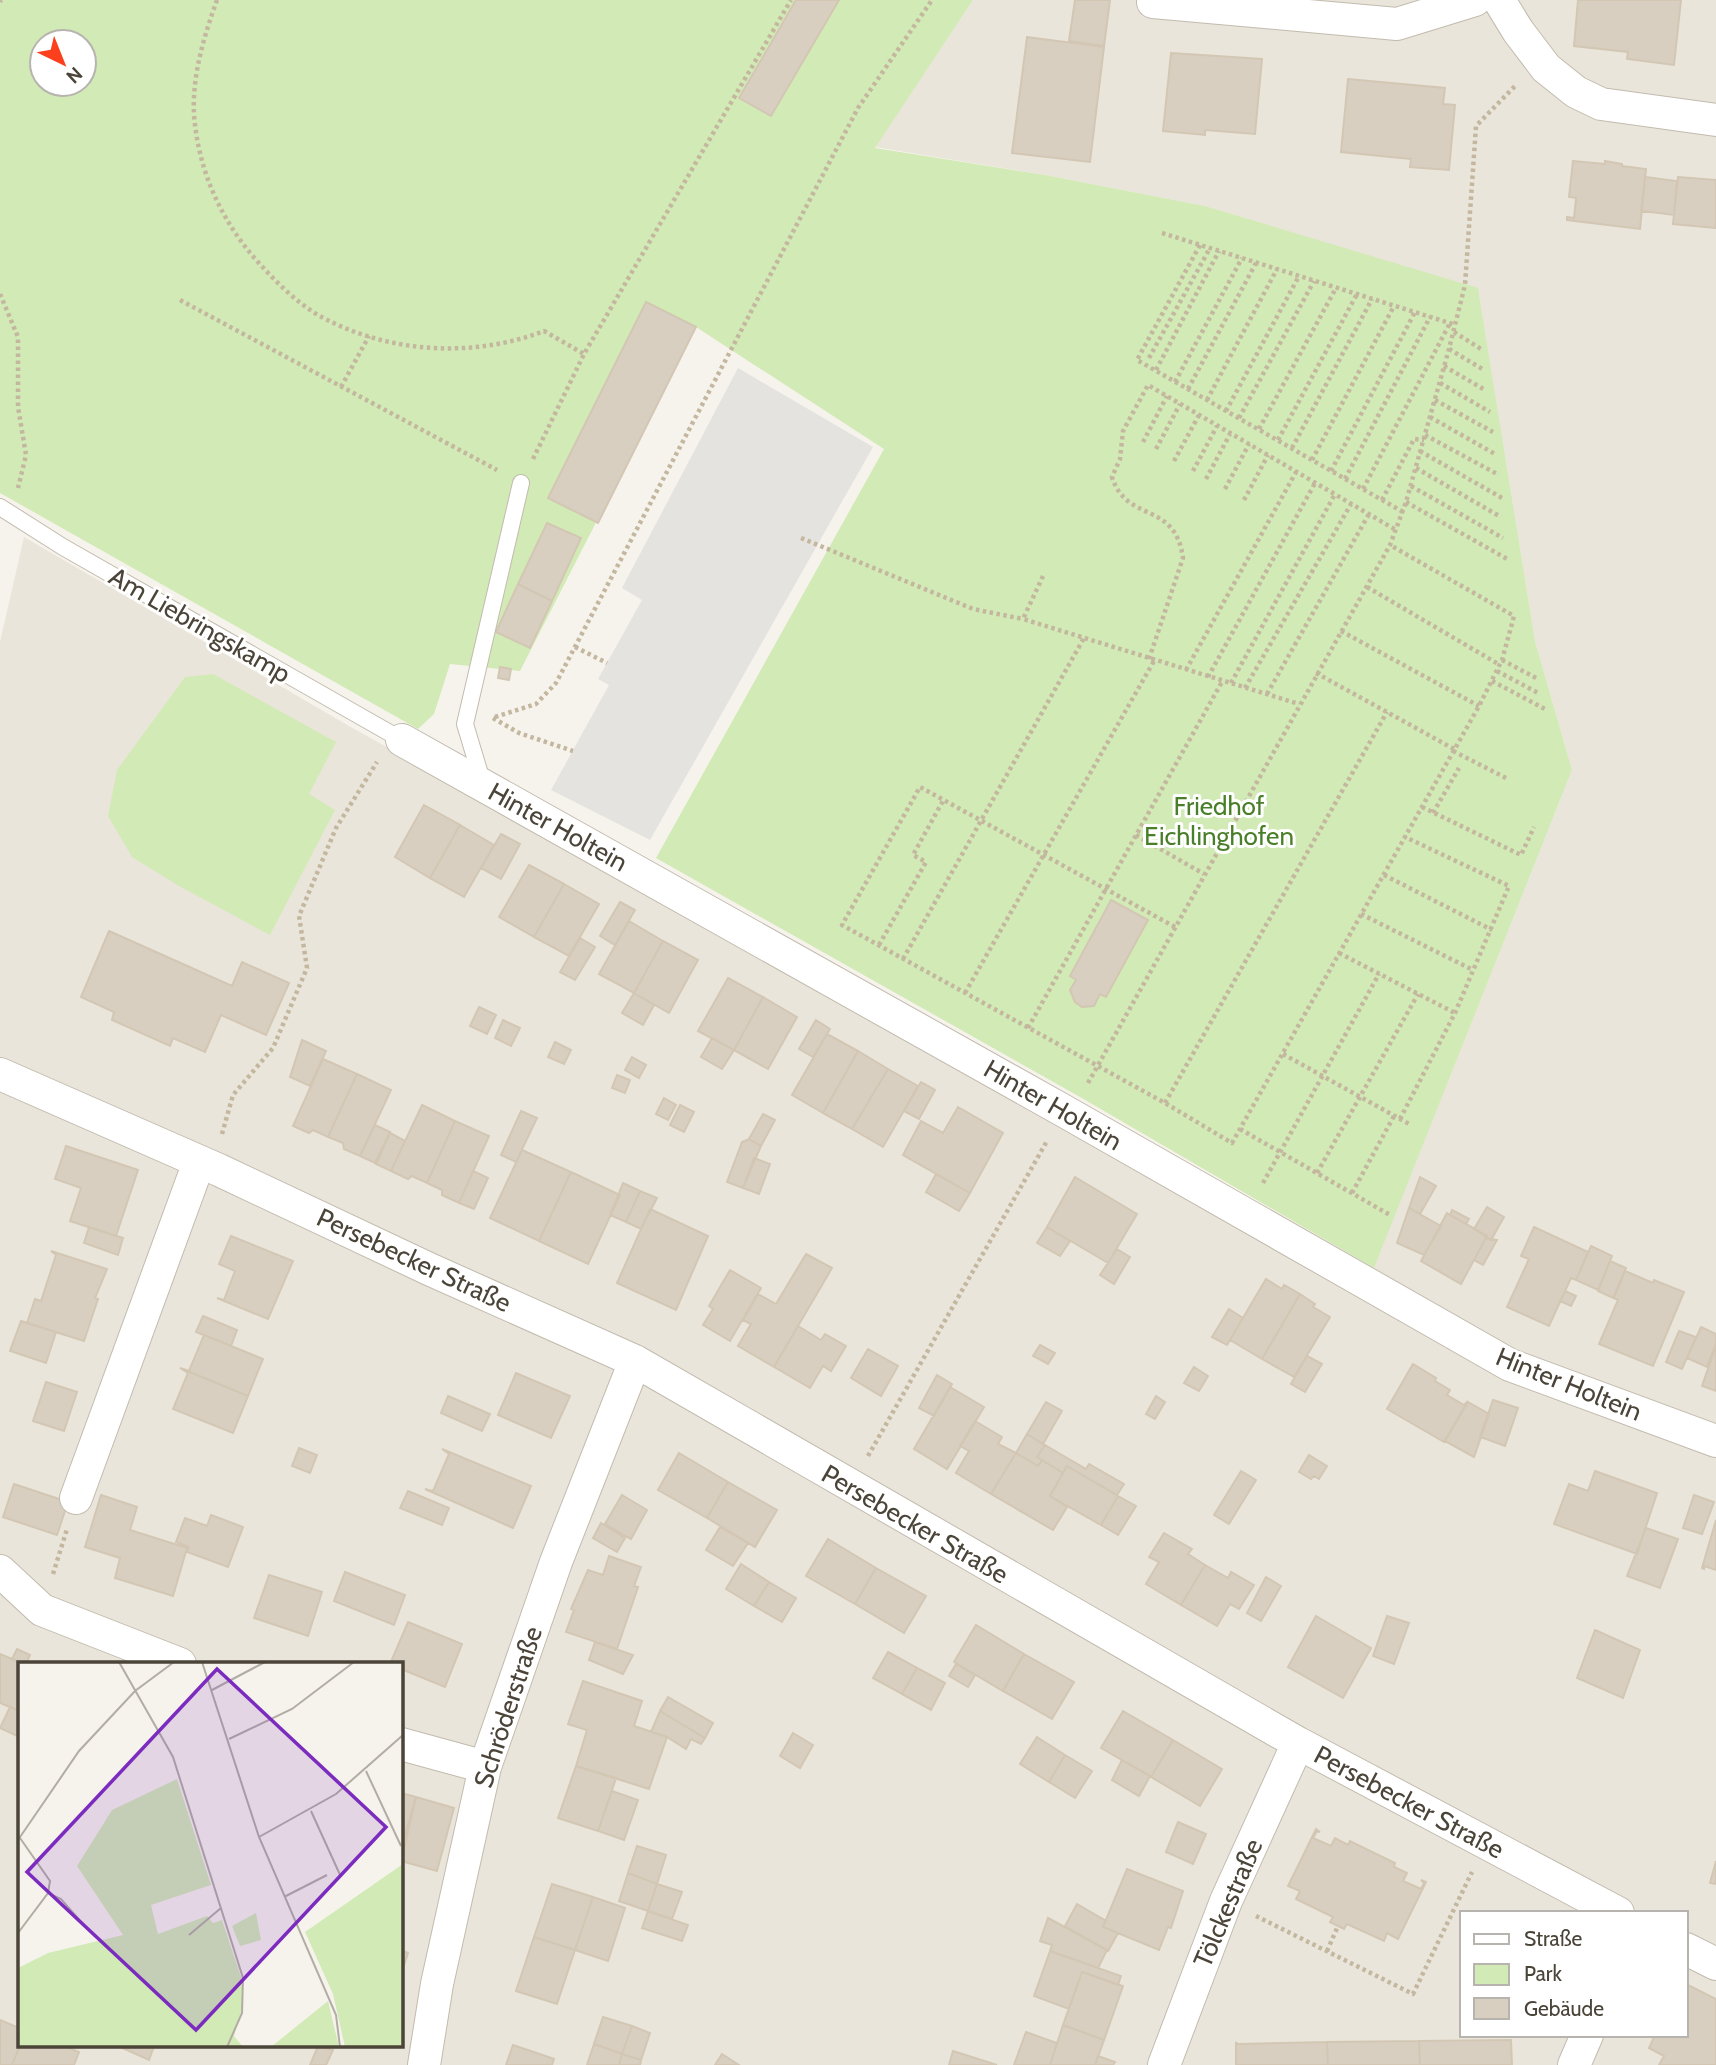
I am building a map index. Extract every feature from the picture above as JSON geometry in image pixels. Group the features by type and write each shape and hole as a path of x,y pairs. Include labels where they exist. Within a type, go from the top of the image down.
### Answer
{"street":[{"path":"1153,2 1397,24 1475,0"},
{"path":"1499,0 1541,61 1576,92 1601,104 1716,120"},
{"name":"Hinter Holtein","path":"402,740 1510,1365 1716,1441"},
{"name":"Persebecker Straße","path":"0,1074 635,1361 1298,1743 1614,1911"},
{"path":"76,1498 199,1162"},
{"name":"Schröderstraße","path":"424,2065 437,1984 485,1767 555,1562 635,1361"},
{"path":"0,1571 42,1609 175,1662"},
{"name":"Tölckestraße","path":"1164,2065 1226,1901 1298,1743"},
{"path":"402,1744 485,1767"},
{"path":"1688,1950 1716,1964"},
{"path":"1574,2065 1586,2037"}],"lane":[{"path":"483,786 466,724 521,483"},
{"name":"Am Liebringskamp","path":"6,512 402,740"}],"path":[{"path":"217,0 198,66 194,112 199,155 219,209 240,242 282,289 317,314 357,333 418,347 468,349 522,340 544,331 584,354"},
{"path":"180,300 521,483 584,354 791,0"},
{"path":"573,751 519,733 493,718 536,704 556,683 858,108 932,0"},
{"path":"1363,489 1453,324 1465,285 1476,126 1541,61"},
{"path":"1162,233 1453,324"},
{"path":"1200,245 1137,360 1404,512"},
{"path":"1149,358 1210,248"},
{"path":"1156,370 1219,251"},
{"path":"1175,382 1242,258"},
{"path":"1188,389 1256,263"},
{"path":"1207,400 1277,269"},
{"path":"1226,411 1298,276"},
{"path":"1240,418 1314,281"},
{"path":"1259,429 1336,288"},
{"path":"0,294 18,337 18,407 26,455 6,512"},
{"path":"1278,440 1357,294"},
{"path":"1292,448 1372,299"},
{"path":"1312,460 1394,306"},
{"path":"1331,471 1415,312"},
{"path":"1345,479 1430,317"},
{"path":"849,1486 1097,1066 1390,545 1404,512 1454,332 1453,324"},
{"path":"1454,332 1481,349"},
{"path":"341,387 369,336"},
{"path":"1449,349 1484,370"},
{"path":"1444,366 1485,390"},
{"path":"1440,383 1490,412"},
{"path":"965,993 1152,660 1183,558 1181,542 1172,528 1126,500 1116,491 1112,477 1120,459 1123,431 1148,385 1396,530"},
{"path":"1143,442 1167,396"},
{"path":"1435,400 1493,432"},
{"path":"1156,449 1180,404"},
{"path":"1174,461 1199,415"},
{"path":"1430,417 1495,454"},
{"path":"1193,471 1217,426"},
{"path":"1206,479 1230,434"},
{"path":"1381,500 1414,439 1424,438 1499,475"},
{"path":"1225,489 1249,444"},
{"path":"1420,451 1502,498"},
{"path":"1244,500 1268,455"},
{"path":"1416,468 1501,517"},
{"path":"1186,670 1296,472"},
{"path":"1208,677 1315,483"},
{"path":"1411,486 1503,538"},
{"path":"1231,683 1335,494"},
{"path":"1406,502 1508,560"},
{"path":"1245,688 1351,504"},
{"path":"1267,694 1368,514"},
{"path":"801,538 973,609 1023,619 1300,704"},
{"path":"1175,927 920,787 842,925 1166,1102 1232,1143 1479,706 1501,662 1514,616 1390,545"},
{"path":"1023,619 1043,576"},
{"path":"1367,587 1501,662 1538,679"},
{"path":"1341,631 1479,706"},
{"path":"903,959 1084,638"},
{"path":"575,647 607,663"},
{"path":"1497,671 1540,694"},
{"path":"1316,673 1508,779"},
{"path":"1028,1028 1223,680"},
{"path":"1492,681 1545,709"},
{"path":"1166,1102 1387,712"},
{"path":"223,1122 233,1095 273,1048 307,968 299,916 336,828 386,748 402,740"},
{"path":"1433,813 1459,768"},
{"path":"879,946 926,862 913,855 944,799"},
{"path":"1422,807 1521,855 1534,827"},
{"path":"1136,835 1204,874"},
{"path":"1400,1119 1455,1013 1509,886 1405,837"},
{"path":"1384,875 1492,930"},
{"path":"1361,914 1473,970"},
{"path":"1339,953 1455,1013"},
{"path":"1260,1190 1379,974"},
{"path":"1317,1173 1418,994"},
{"path":"1283,1054 1411,1125"},
{"path":"1352,1193 1394,1116"},
{"path":"1240,1129 1390,1215"},
{"path":"42,1609 76,1498"},
{"path":"1226,1901 1413,1994 1486,1843"},
{"path":"1327,1951 1338,1926"}],"shaded area":[{"path":"973,0 1716,0 1716,2065 0,2065 0,642 24,537 349,726 903,1035 1097,1149 1362,1297 1572,770 1535,641 1478,289 1205,206 1045,175 875,147"},
{"path":"738,368 873,447 650,840 551,790 609,685 598,679 642,600 622,588"}],"green space":[{"name":"Friedhof Eichlinghofen","path":"0,0 973,0 875,148 1045,175 1205,206 1478,288 1535,641 1572,770 1374,1268 1080,1097 656,858 884,449 696,327 520,671 450,664 434,714 418,729 0,493"},
{"path":"213,674 336,742 309,794 335,810 270,935 179,886 132,857 108,816 117,770 185,677"}],"building":[{"path":"796,0 839,0 771,116 739,98"},
{"path":"1075,0 1110,0 1104,46 1069,41"},
{"path":"1578,0 1681,0 1674,65 1627,59 1628,52 1574,46"},
{"path":"1027,37 1104,47 1090,162 1012,153"},
{"path":"1171,53 1262,59 1255,134 1205,130 1205,135 1163,131"},
{"path":"1348,79 1445,88 1443,104 1455,105 1449,170 1410,167 1411,159 1341,152"},
{"path":"1573,161 1605,164 1605,161 1646,169 1640,229 1567,220 1567,217 1574,218 1576,198 1569,197"},
{"path":"1645,177 1677,181 1674,215 1641,211"},
{"path":"1678,177 1716,180 1716,228 1673,224"},
{"path":"646,302 696,327 598,523 548,498"},
{"path":"547,523 581,538 552,601 518,584"},
{"path":"518,584 552,601 530,648 496,632"},
{"path":"500,667 511,669 509,680 498,678"},
{"path":"424,805 460,825 430,878 395,857"},
{"path":"460,825 494,845 464,897 430,878"},
{"path":"501,834 520,844 501,879 481,868"},
{"path":"529,865 564,884 534,937 499,917"},
{"path":"564,884 599,904 569,956 534,937"},
{"path":"1111,900 1148,920 1106,997 1100,994 1094,1006 1082,1007 1075,1002 1070,990 1076,980 1070,976"},
{"path":"620,902 635,910 615,945 600,936"},
{"path":"629,921 663,941 634,993 599,974"},
{"path":"109,931 232,986 242,962 289,983 266,1035 221,1015 205,1052 173,1038 170,1046 112,1020 114,1012 81,997"},
{"path":"580,938 595,947 575,980 560,972"},
{"path":"663,941 698,960 669,1013 634,993"},
{"path":"728,978 763,997 734,1050 698,1031"},
{"path":"634,993 654,1005 643,1025 622,1013"},
{"path":"763,997 797,1017 768,1069 734,1050"},
{"path":"479,1007 496,1015 487,1034 470,1026"},
{"path":"503,1020 520,1028 511,1046 495,1038"},
{"path":"816,1020 830,1029 813,1057 799,1049"},
{"path":"827,1034 858,1051 823,1113 792,1095"},
{"path":"712,1038 734,1050 722,1069 701,1057"},
{"path":"302,1040 326,1051 310,1086 290,1077"},
{"path":"555,1042 571,1050 564,1064 548,1057"},
{"path":"858,1051 888,1069 852,1129 823,1113"},
{"path":"632,1057 646,1065 639,1078 625,1070"},
{"path":"323,1059 357,1074 328,1137 313,1130 309,1133 293,1126"},
{"path":"888,1069 918,1086 883,1147 852,1129"},
{"path":"357,1074 391,1090 360,1156 344,1149 343,1143 328,1137"},
{"path":"617,1075 630,1080 625,1093 612,1088"},
{"path":"921,1082 935,1090 919,1119 904,1111"},
{"path":"664,1098 676,1105 668,1120 656,1114"},
{"path":"422,1105 455,1121 427,1183 412,1176 408,1179 391,1171"},
{"path":"680,1105 694,1112 684,1132 670,1125"},
{"path":"958,1107 1003,1133 970,1193 903,1155 921,1121 943,1133"},
{"path":"521,1111 537,1118 516,1162 501,1155"},
{"path":"763,1114 775,1120 761,1146 749,1139"},
{"path":"455,1121 489,1136 459,1203 442,1195 442,1190 427,1183"},
{"path":"375,1125 390,1132 375,1163 360,1156"},
{"path":"390,1133 405,1141 391,1171 376,1164"},
{"path":"749,1139 761,1146 743,1188 727,1182 742,1142"},
{"path":"66,1146 138,1170 116,1236 70,1221 81,1188 55,1179"},
{"path":"522,1150 571,1172 539,1241 490,1218"},
{"path":"754,1158 770,1164 759,1194 743,1188"},
{"path":"473,1171 488,1178 474,1209 459,1203"},
{"path":"571,1172 620,1195 588,1264 539,1241"},
{"path":"936,1174 970,1193 959,1211 926,1192"},
{"path":"1075,1177 1137,1214 1108,1263 1047,1227"},
{"path":"1420,1177 1436,1186 1420,1214 1409,1208"},
{"path":"623,1183 640,1191 626,1222 610,1215"},
{"path":"640,1191 657,1198 641,1229 626,1222"},
{"path":"1487,1207 1504,1217 1491,1240 1474,1229"},
{"path":"1409,1208 1441,1226 1424,1255 1397,1243"},
{"path":"650,1209 708,1236 676,1310 617,1283"},
{"path":"1452,1210 1469,1219 1466,1224 1450,1215"},
{"path":"1447,1213 1487,1236 1461,1284 1421,1261"},
{"path":"89,1227 123,1238 118,1255 84,1243"},
{"path":"1047,1227 1070,1241 1060,1256 1037,1243"},
{"path":"1534,1227 1588,1252 1576,1280 1571,1278 1549,1326 1507,1307 1529,1259 1521,1256"},
{"path":"231,1236 293,1261 268,1319 217,1298 224,1300 235,1271 219,1264"},
{"path":"1486,1238 1497,1240 1483,1265 1474,1260"},
{"path":"1591,1246 1612,1256 1598,1290 1576,1280"},
{"path":"1117,1249 1130,1257 1114,1284 1100,1275"},
{"path":"51,1251 107,1269 95,1298 98,1299 84,1341 27,1323 35,1299 41,1301 56,1255"},
{"path":"806,1254 832,1268 774,1367 738,1346 751,1324 743,1320 758,1294 776,1304"},
{"path":"1610,1261 1626,1268 1613,1298 1598,1291"},
{"path":"730,1270 761,1288 730,1341 703,1325 713,1309 709,1306"},
{"path":"1625,1271 1684,1292 1653,1366 1599,1344 1618,1300 1614,1298"},
{"path":"1266,1279 1282,1289 1284,1285 1300,1294 1262,1359 1230,1340"},
{"path":"1565,1291 1576,1296 1571,1306 1560,1301"},
{"path":"1300,1294 1315,1304 1313,1307 1330,1317 1294,1377 1262,1359"},
{"path":"1229,1309 1243,1318 1227,1345 1212,1337"},
{"path":"203,1316 237,1330 231,1346 196,1332"},
{"path":"21,1321 56,1332 46,1363 10,1351"},
{"path":"798,1326 821,1340 825,1334 846,1346 831,1371 823,1366 810,1388 774,1367"},
{"path":"1701,1327 1716,1334 1716,1344 1707,1367 1687,1358"},
{"path":"1679,1331 1696,1337 1682,1369 1666,1362"},
{"path":"204,1335 263,1359 248,1396 180,1368 189,1371"},
{"path":"1040,1345 1055,1353 1048,1364 1033,1356"},
{"path":"1716,1346 1716,1391 1702,1386"},
{"path":"868,1349 898,1366 881,1396 851,1378"},
{"path":"1307,1356 1322,1364 1305,1392 1291,1384"},
{"path":"1413,1364 1450,1390 1447,1395 1464,1405 1468,1401 1444,1442 1387,1409"},
{"path":"1194,1367 1208,1376 1199,1391 1184,1383"},
{"path":"180,1368 248,1396 233,1433 173,1409 188,1373"},
{"path":"516,1373 570,1396 551,1438 498,1415"},
{"path":"937,1375 952,1384 934,1416 919,1408"},
{"path":"46,1382 77,1392 64,1431 33,1421"},
{"path":"950,1387 984,1407 947,1469 914,1449"},
{"path":"448,1396 490,1414 482,1431 441,1413"},
{"path":"1156,1396 1165,1402 1155,1419 1146,1414"},
{"path":"1493,1400 1518,1408 1505,1446 1480,1437"},
{"path":"1046,1402 1062,1411 1043,1444 1027,1434"},
{"path":"1468,1402 1489,1414 1474,1457 1445,1441"},
{"path":"975,1421 1002,1437 998,1444 1016,1453 991,1494 956,1473 969,1451 960,1446"},
{"path":"1027,1434 1045,1445 1037,1457 1042,1460 1038,1466 1016,1453"},
{"path":"1045,1445 1086,1469 1089,1464 1124,1484 1117,1495 1067,1466 1063,1473 1037,1457"},
{"path":"299,1448 317,1455 310,1473 292,1466"},
{"path":"442,1449 531,1486 513,1528 425,1489 433,1491 449,1454"},
{"path":"679,1453 728,1482 707,1518 658,1490"},
{"path":"1016,1453 1038,1466 1042,1460 1063,1473 1050,1496 1067,1507 1053,1530 991,1494"},
{"path":"1309,1455 1327,1466 1319,1479 1314,1476 1311,1479 1299,1472"},
{"path":"1067,1466 1118,1496 1101,1525 1050,1496"},
{"path":"1241,1471 1256,1480 1229,1524 1214,1515"},
{"path":"1595,1471 1657,1493 1637,1554 1554,1524 1569,1484 1588,1491"},
{"path":"728,1482 777,1510 755,1547 707,1518"},
{"path":"14,1484 68,1502 57,1535 3,1517"},
{"path":"408,1491 449,1508 442,1525 400,1508"},
{"path":"101,1495 137,1507 130,1530 187,1548 173,1596 115,1578 120,1558 85,1547"},
{"path":"622,1495 647,1510 631,1539 605,1524"},
{"path":"1694,1495 1714,1502 1702,1534 1683,1528"},
{"path":"1118,1496 1136,1506 1118,1535 1101,1525"},
{"path":"211,1515 243,1527 228,1567 187,1552 189,1547 176,1542 185,1518 207,1526"},
{"path":"1716,1520 1716,1570 1704,1566 1704,1569 1702,1568"},
{"path":"601,1523 625,1538 617,1552 593,1538"},
{"path":"720,1527 748,1543 733,1566 706,1550"},
{"path":"1646,1528 1678,1539 1660,1588 1627,1576"},
{"path":"1164,1533 1192,1549 1188,1554 1205,1565 1181,1605 1146,1584 1159,1562 1149,1557"},
{"path":"828,1539 876,1568 855,1604 806,1576"},
{"path":"609,1556 641,1567 634,1586 638,1587 617,1649 566,1632 574,1610 571,1609 588,1570 603,1575"},
{"path":"741,1564 769,1582 754,1606 726,1589"},
{"path":"1205,1565 1228,1578 1231,1572 1254,1585 1239,1609 1230,1604 1217,1626 1181,1605"},
{"path":"876,1568 926,1596 904,1633 855,1604"},
{"path":"345,1572 405,1595 394,1625 334,1601"},
{"path":"269,1575 322,1592 308,1636 254,1618"},
{"path":"1266,1577 1281,1586 1261,1621 1247,1613"},
{"path":"769,1582 796,1598 782,1622 754,1606"},
{"path":"1316,1616 1371,1648 1343,1698 1288,1667"},
{"path":"1387,1616 1409,1623 1394,1664 1373,1656"},
{"path":"408,1622 462,1644 445,1687 402,1669 402,1662 391,1662"},
{"path":"976,1625 1024,1654 1003,1691 954,1662"},
{"path":"1595,1630 1640,1650 1623,1698 1577,1678"},
{"path":"595,1642 633,1655 623,1674 589,1660"},
{"path":"17,1649 30,1655 27,1662 12,1659"},
{"path":"888,1652 917,1668 902,1694 873,1678"},
{"path":"0,1654 19,1662 18,1711 0,1703"},
{"path":"1024,1654 1074,1682 1052,1719 1003,1691"},
{"path":"956,1664 975,1675 968,1687 949,1676"},
{"path":"917,1668 945,1683 931,1710 902,1694"},
{"path":"583,1681 642,1701 634,1726 667,1737 649,1789 576,1766 587,1730 568,1724"},
{"path":"668,1697 713,1723 705,1738 660,1711"},
{"path":"10,1707 18,1711 18,1737 0,1728"},
{"path":"660,1711 705,1738 701,1744 691,1739 686,1749 667,1737 651,1732"},
{"path":"1123,1711 1173,1740 1151,1777 1101,1748"},
{"path":"793,1733 813,1745 800,1768 780,1756"},
{"path":"1037,1737 1065,1755 1049,1782 1020,1764"},
{"path":"1173,1740 1222,1769 1200,1806 1151,1777"},
{"path":"1065,1755 1092,1771 1075,1798 1049,1782"},
{"path":"1122,1760 1150,1776 1139,1796 1112,1780"},
{"path":"576,1766 616,1778 598,1831 558,1818"},
{"path":"612,1791 638,1800 624,1840 598,1831"},
{"path":"402,1793 416,1797 404,1839 402,1838"},
{"path":"416,1797 454,1808 437,1871 402,1861"},
{"path":"1178,1822 1206,1834 1193,1864 1166,1852"},
{"path":"1316,1829 1320,1832 1317,1831 1313,1838 1331,1846 1335,1838 1348,1845 1350,1841 1395,1863 1394,1867 1407,1873 1403,1881 1421,1889 1424,1883 1421,1880 1426,1882 1398,1939 1387,1933 1384,1941 1347,1924 1344,1929 1330,1922 1333,1917 1296,1899 1300,1891 1288,1886"},
{"path":"637,1846 666,1855 657,1884 628,1873"},
{"path":"1716,1861 1716,1884 1710,1883"},
{"path":"1127,1869 1183,1891 1171,1928 1168,1927 1159,1950 1103,1927"},
{"path":"628,1873 657,1884 648,1911 619,1901"},
{"path":"552,1884 593,1897 575,1950 534,1937"},
{"path":"657,1884 682,1892 672,1919 648,1911"},
{"path":"593,1897 625,1908 608,1961 575,1950"},
{"path":"1077,1904 1106,1921 1103,1927 1118,1933 1108,1951 1065,1926"},
{"path":"648,1911 688,1925 682,1941 642,1928"},
{"path":"1048,1918 1107,1950 1098,1968 1050,1951 1052,1945 1040,1941"},
{"path":"534,1937 575,1950 557,2004 516,1991"},
{"path":"402,1950 408,1953 402,1971"},
{"path":"1050,1951 1121,1976 1118,1985 1082,1972 1069,2009 1034,1996"},
{"path":"1082,1972 1123,1986 1104,2040 1063,2025"},
{"path":"1688,1985 1716,1999 1716,2065 1659,2065 1664,2056 1649,2048 1654,2037 1688,2037"},
{"path":"603,2017 632,2026 622,2054 594,2044"},
{"path":"0,2020 18,2028 19,2048 12,2065 0,2065"},
{"path":"1063,2025 1104,2040 1095,2065 1050,2065"},
{"path":"632,2026 650,2033 641,2060 622,2054"},
{"path":"1026,2032 1057,2043 1050,2065 1014,2065"},
{"path":"1511,2040 1512,2065 1420,2065 1419,2041"},
{"path":"1419,2041 1420,2065 1328,2065 1327,2042"},
{"path":"1236,2042 1327,2042 1328,2065 1236,2065"},
{"path":"594,2044 622,2054 619,2065 587,2065"},
{"path":"513,2045 554,2059 552,2065 506,2065"},
{"path":"19,2048 69,2048 79,2052 74,2065 12,2065"},
{"path":"122,2048 153,2048 149,2060"},
{"path":"317,2048 333,2050 326,2065 310,2065"},
{"path":"953,2051 997,2065 949,2065"},
{"path":"622,2054 641,2060 640,2065 619,2065"},
{"path":"722,2054 739,2065 715,2065"},
{"path":"1098,2056 1115,2062 1113,2065 1095,2065"}]}
